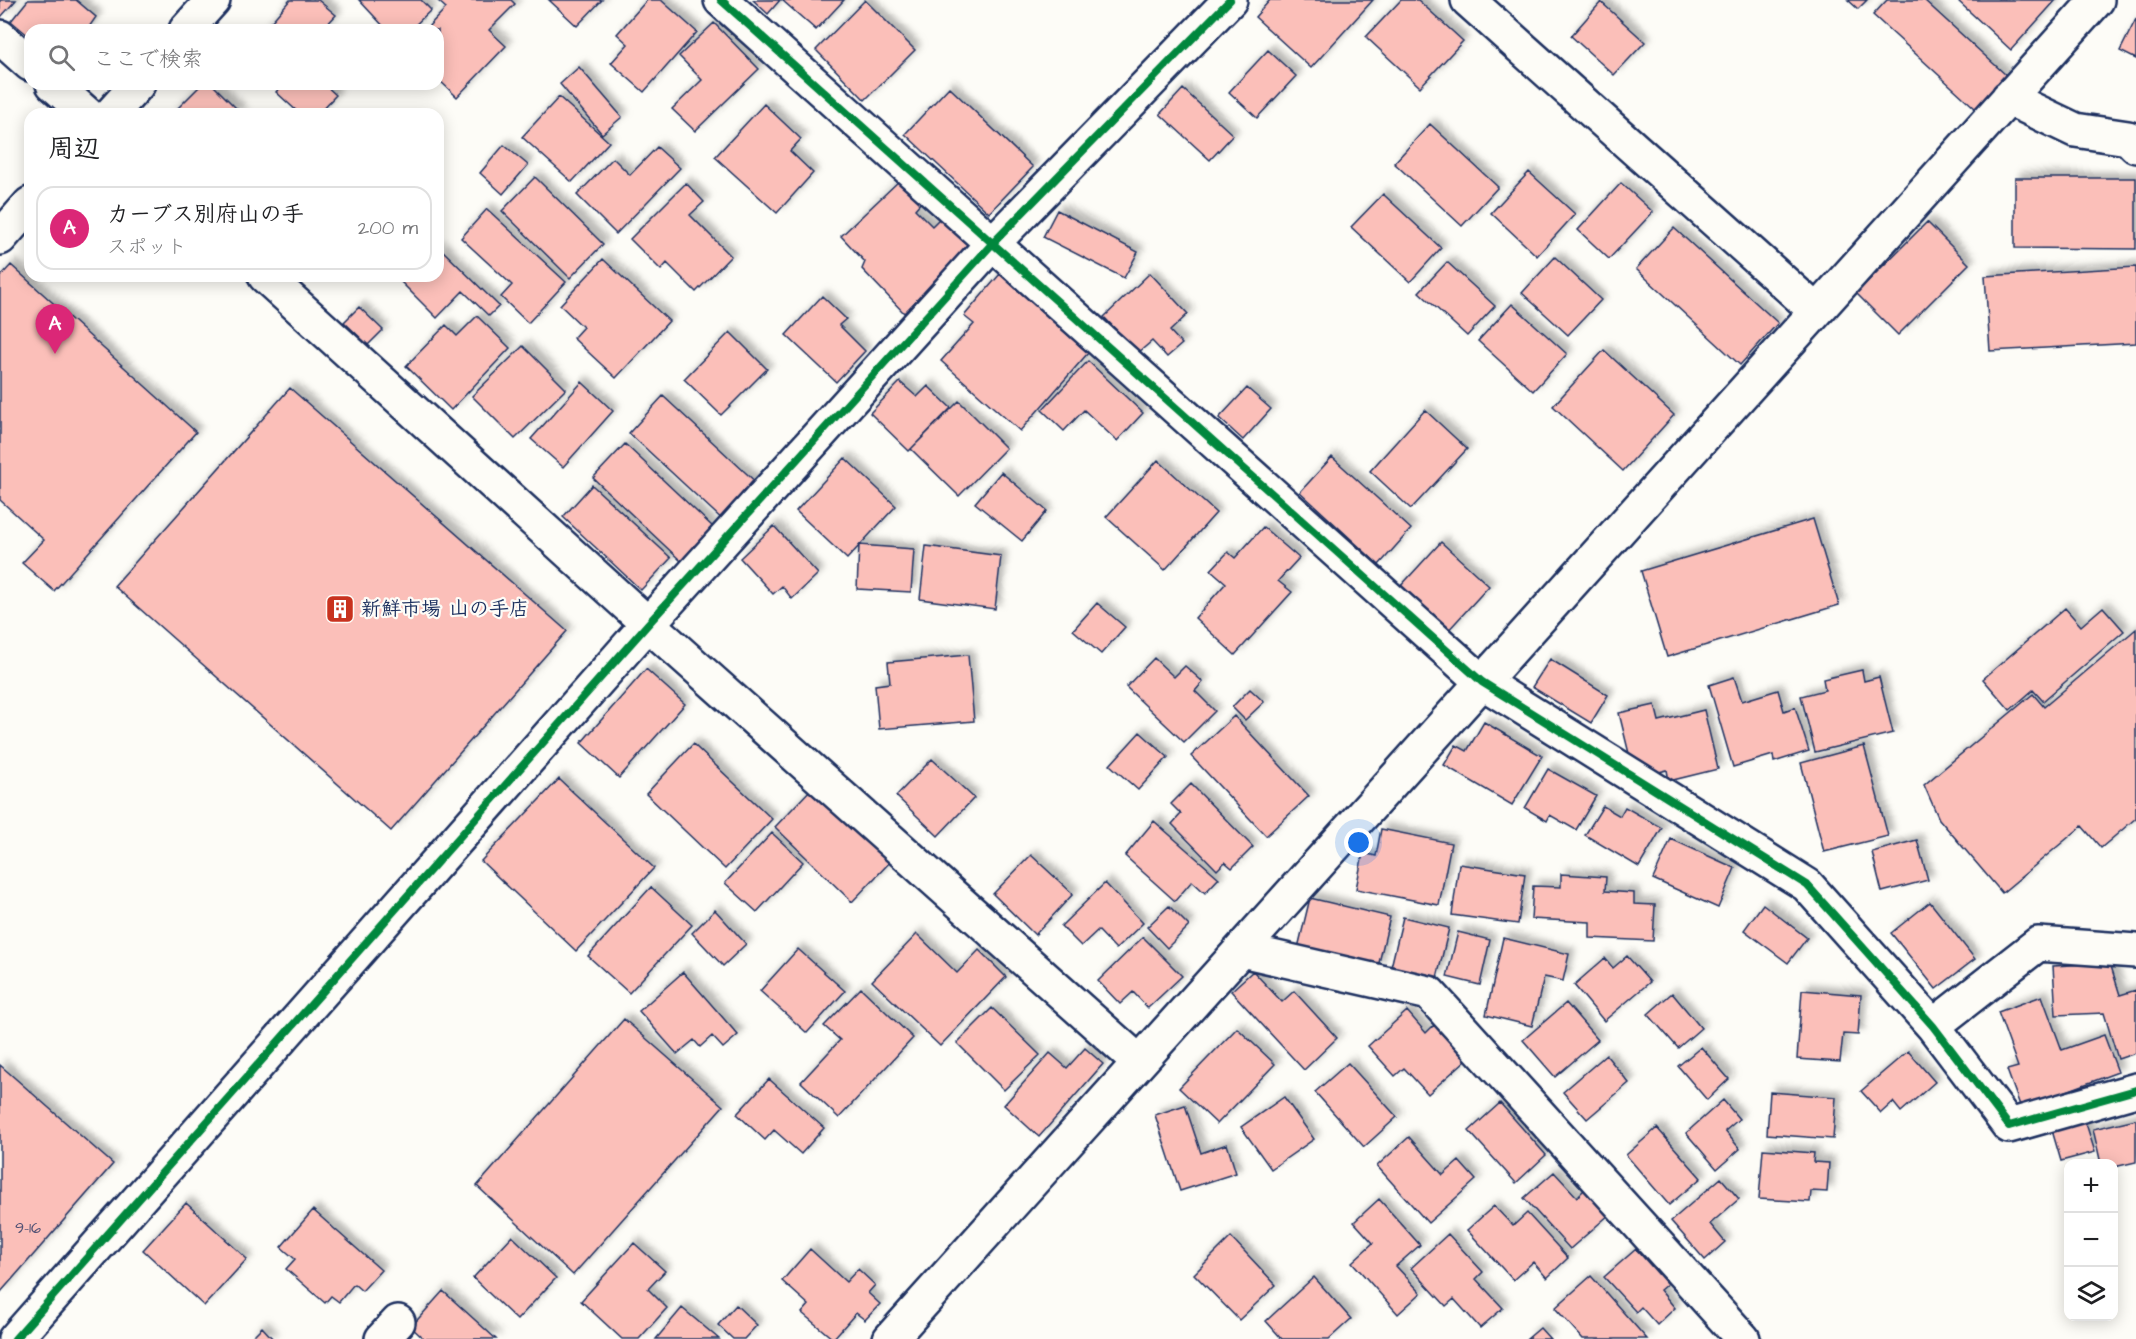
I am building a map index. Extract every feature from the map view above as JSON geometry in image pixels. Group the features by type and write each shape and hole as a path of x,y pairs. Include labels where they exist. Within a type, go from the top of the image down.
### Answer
{"street":[{"path":"191,24 213,0"},
{"path":"721,0 1482,682 1807,885 1933,1026 2009,1126 2136,1090"},
{"path":"15,1339 648,624 992,244 1230,0"},
{"path":"1468,0 1815,311"},
{"path":"890,1339 2097,0"},
{"path":"0,37 24,59"},
{"path":"60,90 80,108"},
{"path":"116,108 133,90"},
{"path":"2008,98 2075,130 2128,138 2136,146"},
{"path":"0,238 24,211"},
{"path":"272,282 648,624 1139,1062"},
{"path":"1933,1026 2038,944 2136,951"},
{"path":"1241,950 1429,993 1743,1339"}],"building":[{"path":"0,0 16,0 1,17 0,16"},
{"path":"28,0 76,0 96,17 91,24 24,24 24,32 11,21"},
{"path":"290,0 318,0 336,15 328,24 269,24"},
{"path":"359,0 421,0 431,10 416,24 381,24"},
{"path":"437,0 511,0 515,4 489,30 506,46 457,97 444,85 444,24 431,24 446,8"},
{"path":"549,0 602,0 577,26"},
{"path":"647,0 661,0 697,32 644,92 611,63 628,44 617,34"},
{"path":"753,0 780,0 768,14"},
{"path":"782,0 844,0 816,30"},
{"path":"865,0 915,50 865,100 816,50"},
{"path":"1270,0 1373,0 1311,68 1255,17"},
{"path":"1401,0 1418,0 1463,41 1420,87 1366,37"},
{"path":"1848,0 1867,0 1858,9"},
{"path":"1887,0 1924,0 2006,75 1976,109 1873,15"},
{"path":"1957,0 2056,0 2011,50"},
{"path":"1601,2 1645,42 1614,75 1571,36"},
{"path":"2136,19 2136,59 2120,51"},
{"path":"714,23 759,69 695,131 672,109 702,80 679,56"},
{"path":"1268,50 1296,76 1257,118 1229,92"},
{"path":"579,67 622,117 602,134 560,84"},
{"path":"949,87 1033,167 989,213 905,134"},
{"path":"1183,89 1233,135 1210,160 1160,114"},
{"path":"196,90 218,90 236,108 178,108"},
{"path":"278,90 331,90 336,95 324,108 293,108 276,92"},
{"path":"559,97 609,142 572,182 522,137"},
{"path":"764,104 801,139 790,151 813,173 777,213 715,157"},
{"path":"1430,124 1498,187 1462,226 1394,163"},
{"path":"504,145 528,165 503,194 480,173"},
{"path":"657,147 680,168 616,234 577,195 613,158 630,175"},
{"path":"1529,172 1575,214 1537,256 1491,213"},
{"path":"535,177 603,244 570,278 502,211"},
{"path":"2015,178 2136,178 2136,249 2015,248"},
{"path":"901,179 922,201 915,209 932,226 942,216 978,254 926,305 919,298 904,313 862,269 865,262 841,236"},
{"path":"686,183 704,202 690,215 731,256 696,292 667,263 661,270 630,239"},
{"path":"1621,183 1653,212 1609,259 1578,230"},
{"path":"1383,194 1441,248 1410,282 1351,227"},
{"path":"487,209 566,282 528,323 501,297 512,285 461,238"},
{"path":"1057,210 1138,252 1124,278 1043,237"},
{"path":"1927,222 1969,264 1898,335 1856,293"},
{"path":"1674,228 1778,323 1740,365 1636,269"},
{"path":"444,252 499,306 489,316 463,291 437,318 401,282 444,282"},
{"path":"1555,257 1601,300 1568,335 1522,293"},
{"path":"603,259 669,321 616,378 573,338 583,327 560,305"},
{"path":"1447,262 1495,306 1467,336 1419,292"},
{"path":"11,265 24,277 24,282 30,282 196,432 54,591 22,563 44,540 0,500 0,277"},
{"path":"2136,267 2136,343 1990,351 1985,276"},
{"path":"1150,273 1188,314 1170,331 1182,344 1167,357 1152,341 1138,353 1104,317"},
{"path":"1000,274 1088,353 1020,431 941,361 974,324 964,316"},
{"path":"822,296 846,319 839,325 865,351 836,382 786,335"},
{"path":"1512,304 1567,354 1533,391 1478,341"},
{"path":"359,307 383,330 368,345 344,322"},
{"path":"477,316 510,348 451,410 406,366 446,325 457,336"},
{"path":"730,332 767,369 721,415 684,379"},
{"path":"523,346 566,389 515,439 472,396"},
{"path":"1604,350 1674,415 1623,471 1553,406"},
{"path":"1088,361 1143,413 1117,441 1084,410 1064,431 1042,410"},
{"path":"582,382 613,411 563,467 531,439"},
{"path":"900,382 917,397 928,386 951,408 909,451 870,413"},
{"name":"新鮮市場 山の手店","path":"290,388 567,631 391,831 114,586"},
{"path":"1247,388 1271,409 1243,440 1219,418"},
{"path":"663,396 760,486 726,523 629,433"},
{"path":"959,401 1006,448 959,496 911,449"},
{"path":"1425,410 1467,449 1411,509 1370,471"},
{"path":"625,444 713,527 681,561 593,478"},
{"path":"1332,457 1411,529 1379,565 1300,492"},
{"path":"845,458 896,506 847,559 796,511"},
{"path":"1158,460 1216,513 1165,570 1106,517"},
{"path":"1001,472 1047,511 1022,541 975,503"},
{"path":"592,485 671,558 641,590 563,517"},
{"path":"1813,519 1839,605 1667,657 1641,571"},
{"path":"774,526 818,574 792,599 782,586 773,594 740,558"},
{"path":"1263,527 1299,558 1278,581 1292,592 1235,655 1195,618 1226,583 1211,570 1228,552 1235,558"},
{"path":"1441,542 1489,586 1446,633 1398,589"},
{"path":"859,545 914,549 911,592 857,589"},
{"path":"926,546 1001,556 995,609 920,599"},
{"path":"1097,603 1125,627 1101,654 1073,630"},
{"path":"2103,607 2124,631 2043,701 2033,690 2010,710 1983,679 2065,608 2081,626"},
{"path":"2136,629 2136,818 2101,848 2082,826 2002,893 1939,819 1924,785 2033,694 2044,707"},
{"path":"968,655 974,721 879,729 875,685 890,683 888,662"},
{"path":"1154,658 1174,677 1185,666 1203,682 1195,691 1215,711 1184,742 1126,687"},
{"path":"1550,659 1608,695 1591,723 1532,687"},
{"path":"646,669 685,704 619,778 581,743"},
{"path":"1862,670 1864,681 1879,677 1893,733 1815,752 1801,696 1825,690 1823,679"},
{"path":"1734,677 1742,701 1778,690 1784,711 1795,707 1809,751 1774,762 1773,755 1733,767 1709,685"},
{"path":"1250,689 1264,702 1245,720 1232,707"},
{"path":"1655,705 1659,721 1704,710 1718,769 1669,781 1667,770 1635,778 1619,713"},
{"path":"1234,716 1309,796 1266,836 1191,756"},
{"path":"1484,722 1542,756 1512,805 1444,765 1456,745 1467,751"},
{"path":"1140,732 1168,757 1138,790 1110,765"},
{"path":"693,744 772,819 725,869 646,794"},
{"path":"1864,746 1888,836 1824,852 1801,763"},
{"path":"932,759 974,798 938,836 896,796"},
{"path":"1548,769 1596,796 1576,830 1550,815 1547,821 1525,808"},
{"path":"559,779 654,868 576,951 481,861"},
{"path":"1191,784 1253,847 1232,868 1225,862 1217,870 1172,824 1181,814 1171,804"},
{"path":"812,788 890,862 852,902 775,827"},
{"path":"1603,806 1620,816 1625,807 1662,828 1639,867 1585,835"},
{"path":"1154,821 1219,878 1205,893 1192,881 1175,901 1125,856"},
{"path":"1381,829 1451,843 1439,905 1356,889 1363,853 1376,856"},
{"path":"772,833 803,862 757,912 725,883"},
{"path":"1671,839 1735,868 1718,908 1653,879"},
{"path":"1917,840 1928,880 1882,892 1872,852"},
{"path":"1031,855 1073,894 1035,935 993,894"},
{"path":"1459,864 1525,874 1518,924 1452,915"},
{"path":"1561,874 1606,877 1605,891 1634,893 1634,904 1655,905 1653,941 1590,938 1590,922 1531,919 1533,886 1561,887"},
{"path":"1105,883 1143,923 1116,949 1098,930 1081,946 1061,926"},
{"path":"651,887 692,925 629,993 588,956"},
{"path":"1310,898 1390,917 1378,967 1298,948"},
{"path":"1930,902 1975,959 1936,989 1891,933"},
{"path":"1763,904 1807,938 1788,963 1744,930"},
{"path":"1169,906 1189,926 1167,948 1147,927"},
{"path":"715,910 746,944 723,966 692,933"},
{"path":"1403,917 1449,928 1437,978 1391,967"},
{"path":"1458,932 1490,940 1480,985 1447,977"},
{"path":"917,934 957,973 979,950 1006,977 940,1046 872,981"},
{"path":"1143,937 1182,976 1148,1008 1133,992 1120,1004 1098,981"},
{"path":"1503,938 1569,954 1563,981 1544,977 1532,1026 1486,1015"},
{"path":"798,949 845,991 807,1033 760,991"},
{"path":"1627,956 1650,982 1604,1021 1574,985 1605,958 1613,968"},
{"path":"2110,963 2120,995 2136,990 2136,1053 2118,1059 2104,1013 2056,1015 2053,966"},
{"path":"1253,971 1282,1002 1294,991 1337,1038 1304,1070 1231,991"},
{"path":"683,972 738,1035 723,1048 712,1036 700,1047 694,1040 677,1054 639,1011"},
{"path":"861,988 913,1038 839,1118 801,1082 840,1040 824,1026"},
{"path":"1802,990 1861,995 1858,1035 1843,1034 1840,1062 1797,1059"},
{"path":"1672,993 1701,1028 1678,1048 1648,1014"},
{"path":"2042,996 2062,1050 2104,1035 2118,1072 2021,1108 2007,1070 2018,1067 1998,1012"},
{"path":"1566,1003 1598,1040 1555,1077 1523,1040"},
{"path":"992,1008 1040,1055 1004,1090 957,1043"},
{"path":"1407,1011 1426,1033 1434,1025 1466,1060 1428,1094 1404,1068 1395,1076 1368,1046"},
{"path":"624,1019 723,1106 573,1275 477,1186"},
{"path":"1237,1028 1275,1064 1217,1124 1179,1088"},
{"path":"1701,1047 1729,1079 1707,1100 1678,1066"},
{"path":"1085,1048 1103,1064 1039,1137 1004,1105 1050,1053 1067,1068"},
{"path":"1908,1051 1935,1082 1901,1112 1893,1102 1881,1113 1861,1091"},
{"path":"1606,1055 1629,1083 1587,1119 1563,1092"},
{"path":"1348,1063 1397,1117 1364,1147 1315,1092"},
{"path":"0,1065 113,1164 0,1293"},
{"path":"769,1079 824,1128 801,1154 774,1130 765,1140 737,1114"},
{"path":"1770,1092 1836,1097 1833,1139 1767,1134"},
{"path":"1284,1097 1314,1139 1271,1169 1241,1127"},
{"path":"1723,1100 1739,1119 1725,1131 1740,1149 1717,1169 1686,1133"},
{"path":"1500,1103 1546,1155 1516,1183 1469,1131"},
{"path":"1185,1105 1201,1153 1227,1144 1236,1173 1180,1191 1155,1115"},
{"path":"2084,1117 2095,1152 2061,1161 2051,1127"},
{"path":"2136,1119 2136,1162 2118,1166 2118,1159 2100,1159 2093,1129"},
{"path":"1657,1128 1701,1178 1669,1205 1626,1155"},
{"path":"1409,1137 1443,1175 1459,1161 1476,1180 1428,1223 1377,1166"},
{"path":"1763,1149 1814,1153 1813,1162 1829,1163 1827,1192 1811,1191 1810,1202 1759,1199"},
{"path":"1554,1172 1577,1197 1586,1188 1610,1214 1570,1249 1524,1198"},
{"path":"1721,1178 1739,1199 1710,1224 1725,1242 1705,1260 1671,1221"},
{"path":"1379,1199 1420,1245 1396,1266 1421,1293 1398,1314 1352,1262 1373,1243 1354,1222"},
{"path":"186,1203 247,1259 204,1306 143,1250"},
{"path":"1494,1206 1513,1226 1527,1213 1568,1258 1547,1278 1533,1262 1513,1280 1467,1230"},
{"path":"313,1210 381,1270 362,1291 354,1284 339,1302 331,1296 325,1303 286,1269 295,1259 281,1247"},
{"path":"1448,1234 1483,1272 1476,1279 1503,1308 1480,1328 1454,1299 1446,1306 1411,1268"},
{"path":"512,1236 556,1278 517,1320 473,1278"},
{"path":"1231,1237 1276,1285 1239,1320 1194,1274"},
{"path":"634,1243 665,1271 648,1289 667,1308 639,1339 622,1339 581,1301"},
{"path":"810,1249 846,1282 858,1269 875,1285 868,1293 880,1304 865,1320 856,1313 833,1339 802,1313 809,1305 782,1281"},
{"path":"1636,1249 1667,1284 1660,1290 1675,1308 1657,1325 1641,1307 1636,1312 1604,1277"},
{"path":"1591,1276 1647,1339 1583,1339 1555,1308"},
{"path":"1314,1277 1351,1319 1329,1339 1282,1339 1266,1321"},
{"path":"443,1291 496,1339 424,1339 411,1327"},
{"path":"736,1305 757,1325 744,1339 733,1339 718,1325"},
{"path":"682,1308 719,1339 656,1339"},
{"path":"262,1327 273,1339 250,1339"},
{"path":"1540,1328 1550,1339 1527,1339"}],"cycle path":[{"path":"721,0 1482,682 1807,885 1933,1026 2009,1126 2136,1090"},
{"path":"15,1339 648,624 992,244 1230,0"}],"place":[{"name":"カーブス別府山の手","path":"55,354"},
{"name":"新鮮市場 山の手店","path":"340,609"}]}
